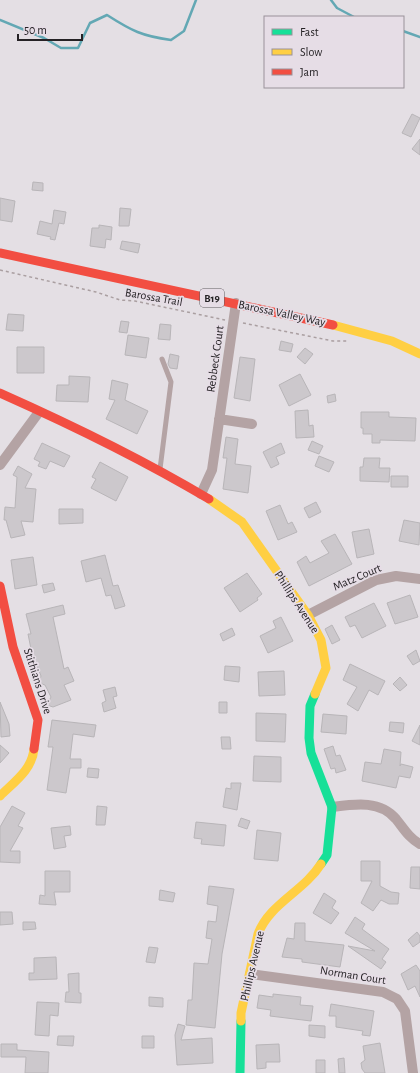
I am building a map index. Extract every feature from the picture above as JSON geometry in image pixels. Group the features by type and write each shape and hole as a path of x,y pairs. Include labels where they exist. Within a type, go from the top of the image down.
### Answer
{"street":[{"name":"Barossa Valley Way","path":"0,253 236,303 363,332 392,341 420,354"},
{"name":"Rebbeck Court","path":"201,494 212,470 236,303"},
{"name":"Phillips Avenue","path":"0,393 39,412 70,424 160,470 201,494 242,522 308,615 321,640 326,668 310,706 309,738 311,753 332,807 327,856 313,877 268,915 262,923 258,934 241,1013 240,1073"},
{"path":"0,465 39,412"},
{"path":"219,419 252,424"},
{"name":"Matz Court","path":"308,615 376,580 396,576 420,579"},
{"name":"Stithians Drive","path":"0,586 13,647 28,695 38,720 33,760 26,770 0,796"},
{"path":"332,807 364,804 383,808 397,819 409,836 420,844"},
{"name":"Norman Court","path":"250,974 383,992 397,999 405,1011 413,1073"}],"lane":[{"path":"160,470 172,382 162,359"}],"path":[{"name":"Barossa Trail","path":"0,270 96,292 120,300 135,301 332,341 351,341"}],"building":[{"path":"412,114 420,118 411,137 402,133"},
{"path":"420,139 420,155 412,149"},
{"path":"33,182 43,183 43,191 32,190"},
{"path":"0,198 15,201 12,222 0,220"},
{"path":"120,208 131,209 129,226 119,226"},
{"path":"54,210 66,212 64,224 59,223 55,240 50,239 51,237 37,234 40,221 52,224"},
{"path":"99,225 112,227 111,240 106,239 105,248 90,246 92,228 99,228"},
{"path":"122,241 140,244 138,253 120,249"},
{"path":"8,314 24,315 23,331 6,330"},
{"path":"121,321 129,322 127,333 119,332"},
{"path":"160,324 171,325 170,340 158,339"},
{"path":"128,335 149,338 146,358 125,355"},
{"path":"281,341 293,344 291,352 279,350"},
{"path":"17,347 44,347 44,373 17,373"},
{"path":"305,348 313,354 305,364 297,357"},
{"path":"170,354 179,356 177,369 170,368 168,364"},
{"path":"240,357 255,359 250,401 234,398"},
{"path":"300,374 311,395 289,406 279,385"},
{"path":"69,376 90,377 88,402 56,401 57,385 69,385"},
{"path":"112,380 128,384 125,400 148,411 137,434 106,419 115,400 109,399"},
{"path":"335,394 336,401 328,403 327,396"},
{"path":"308,410 309,426 313,425 314,437 296,438 295,411"},
{"path":"361,412 389,412 389,417 416,418 415,441 380,440 380,443 372,443 372,434 363,434 363,428 361,428"},
{"path":"226,437 238,439 235,464 251,466 248,493 223,489 227,458 223,458"},
{"path":"312,441 323,446 319,454 308,450"},
{"path":"42,443 70,456 64,467 50,461 46,469 38,466 40,462 34,459"},
{"path":"281,443 285,453 276,457 279,464 271,468 263,452"},
{"path":"319,456 334,462 329,472 315,466"},
{"path":"364,458 380,458 379,468 390,468 389,482 360,481 360,467 363,467"},
{"path":"100,462 128,477 116,501 91,488 96,479 92,477"},
{"path":"18,466 32,474 25,488 36,489 33,522 21,521 25,535 11,538 6,520 4,520 5,507 15,508 17,477 13,475"},
{"path":"391,476 408,476 408,487 391,487"},
{"path":"316,502 321,512 309,518 304,508"},
{"path":"280,505 288,524 292,522 297,532 278,540 266,511"},
{"path":"59,509 83,509 83,523 59,524"},
{"path":"404,520 420,523 419,545 399,541"},
{"path":"369,529 374,554 357,558 352,532"},
{"path":"335,534 352,564 309,586 297,562 306,556 310,563 329,553 321,541"},
{"path":"105,555 113,586 118,585 125,606 115,609 111,595 106,596 101,578 86,582 81,561"},
{"path":"33,557 37,585 15,589 11,560"},
{"path":"247,573 262,594 257,598 258,600 240,612 224,588"},
{"path":"53,583 55,590 44,593 42,585"},
{"path":"410,595 418,617 395,624 387,603"},
{"path":"374,603 386,626 362,638 355,625 350,627 345,617"},
{"path":"63,605 65,614 53,617 64,669 68,667 74,681 64,685 71,700 53,707 47,705 51,697 45,685 39,683 41,676 36,663 34,664 28,634 31,634 26,614"},
{"path":"281,617 293,641 268,653 260,636 276,628 273,621"},
{"path":"332,625 340,640 332,644 325,629"},
{"path":"232,628 235,635 223,641 220,634"},
{"path":"416,650 420,661 413,665 407,656"},
{"path":"350,664 385,681 378,695 369,690 358,711 347,704 357,687 343,680"},
{"path":"225,666 240,667 239,682 224,680"},
{"path":"284,671 285,695 259,696 258,672"},
{"path":"400,677 407,685 400,691 393,684"},
{"path":"115,687 117,696 113,697 116,708 104,712 102,703 106,701 103,690"},
{"path":"0,702 9,724 10,736 1,737"},
{"path":"219,702 227,702 227,713 219,713"},
{"path":"256,713 286,714 285,742 256,741"},
{"path":"323,714 347,716 346,734 321,732"},
{"path":"52,720 96,725 94,737 73,734 70,759 81,759 81,768 70,768 66,793 47,790 53,747 48,747"},
{"path":"390,722 404,723 403,733 389,731"},
{"path":"420,725 420,745 412,741"},
{"path":"221,737 230,737 231,749 222,749"},
{"path":"0,745 9,753 0,763"},
{"path":"333,746 336,756 340,755 346,770 336,773 335,768 331,769 324,749"},
{"path":"384,749 401,752 400,766 401,764 413,767 410,778 399,776 396,788 362,781 365,762 381,764"},
{"path":"254,756 281,757 281,782 253,781"},
{"path":"88,768 99,769 98,778 87,777"},
{"path":"231,783 241,783 237,810 223,807 226,788 231,789"},
{"path":"12,806 25,813 18,826 23,828 10,851 20,851 20,863 0,862 0,827"},
{"path":"97,806 107,807 105,825 96,825"},
{"path":"241,818 250,821 247,829 238,826"},
{"path":"196,822 226,825 224,846 201,844 202,839 194,838"},
{"path":"70,826 71,835 64,836 66,847 54,849 51,828"},
{"path":"257,830 281,833 278,861 254,859"},
{"path":"361,861 380,861 380,886 391,892 399,893 398,904 389,904 381,900 373,911 361,903 372,881 361,881"},
{"path":"411,867 420,867 420,889 410,888"},
{"path":"45,871 70,871 70,892 54,892 56,905 39,904 40,895 45,896"},
{"path":"209,886 234,889 222,954 215,1028 186,1025 188,1000 192,1000 194,963 208,964 212,939 206,938 208,921 216,922 218,906 207,904"},
{"path":"160,890 175,893 173,902 159,900"},
{"path":"324,893 336,901 332,908 339,913 331,924 313,913"},
{"path":"0,912 12,912 13,924 0,925"},
{"path":"355,917 365,924 362,929 389,949 382,959 386,962 381,969 348,946 375,951 345,933"},
{"path":"23,922 35,922 36,929 23,930"},
{"path":"295,923 305,923 305,941 344,945 340,967 302,962 302,959 282,957 287,938 294,939"},
{"path":"417,932 420,936 420,942 413,947 408,940"},
{"path":"149,947 158,948 155,963 146,962"},
{"path":"56,957 57,979 29,980 29,973 34,973 34,958"},
{"path":"416,965 420,971 420,997 415,986 408,990 401,974"},
{"path":"79,973 79,993 81,993 81,1003 65,1002 66,992 69,992 68,974"},
{"path":"273,994 301,997 300,1005 313,1006 311,1021 270,1016 271,1010 257,1008 259,995 273,997"},
{"path":"149,997 163,998 163,1007 149,1006"},
{"path":"37,1002 59,1003 58,1016 50,1015 49,1036 35,1035"},
{"path":"331,1004 374,1011 370,1036 362,1035 363,1031 336,1027 336,1016 329,1016"},
{"path":"178,1024 185,1026 181,1040 212,1038 213,1063 177,1065 175,1035"},
{"path":"309,1025 325,1026 325,1038 309,1036"},
{"path":"58,1036 74,1036 73,1046 57,1045"},
{"path":"142,1036 154,1036 154,1048 142,1048"},
{"path":"380,1043 385,1073 365,1073 362,1069 361,1063 365,1060 363,1046"},
{"path":"1,1044 17,1044 17,1050 49,1052 48,1073 25,1073 26,1057 1,1057"},
{"path":"279,1044 280,1062 266,1062 266,1068 257,1069 256,1045"},
{"path":"344,1058 345,1073 339,1073 338,1059"},
{"path":"316,1060 325,1060 325,1073 316,1073"}],"waterway":[{"path":"0,20 44,38 61,48 78,48 90,23 107,15 123,25 145,35 171,40 184,31 196,0"},
{"path":"331,0 337,8 352,16"},
{"path":"404,31 420,37"}],"traffic: fast":[{"path":"315,694 310,706 309,738 311,753 332,807 327,855 321,864"},
{"path":"240,1073 241,1021"}],"traffic: slow":[{"path":"333,325 392,341 420,354"},
{"path":"209,499 242,522 308,615 321,640 326,668 315,694"},
{"path":"0,796 22,775 30,763 34,749"},
{"path":"241,1021 241,1013 258,934 263,923 278,906 314,874 321,864"}],"traffic: jam":[{"path":"0,253 333,325"},
{"path":"0,393 54,417 106,443 209,499"},
{"path":"0,586 13,647 38,720 34,749"}]}
